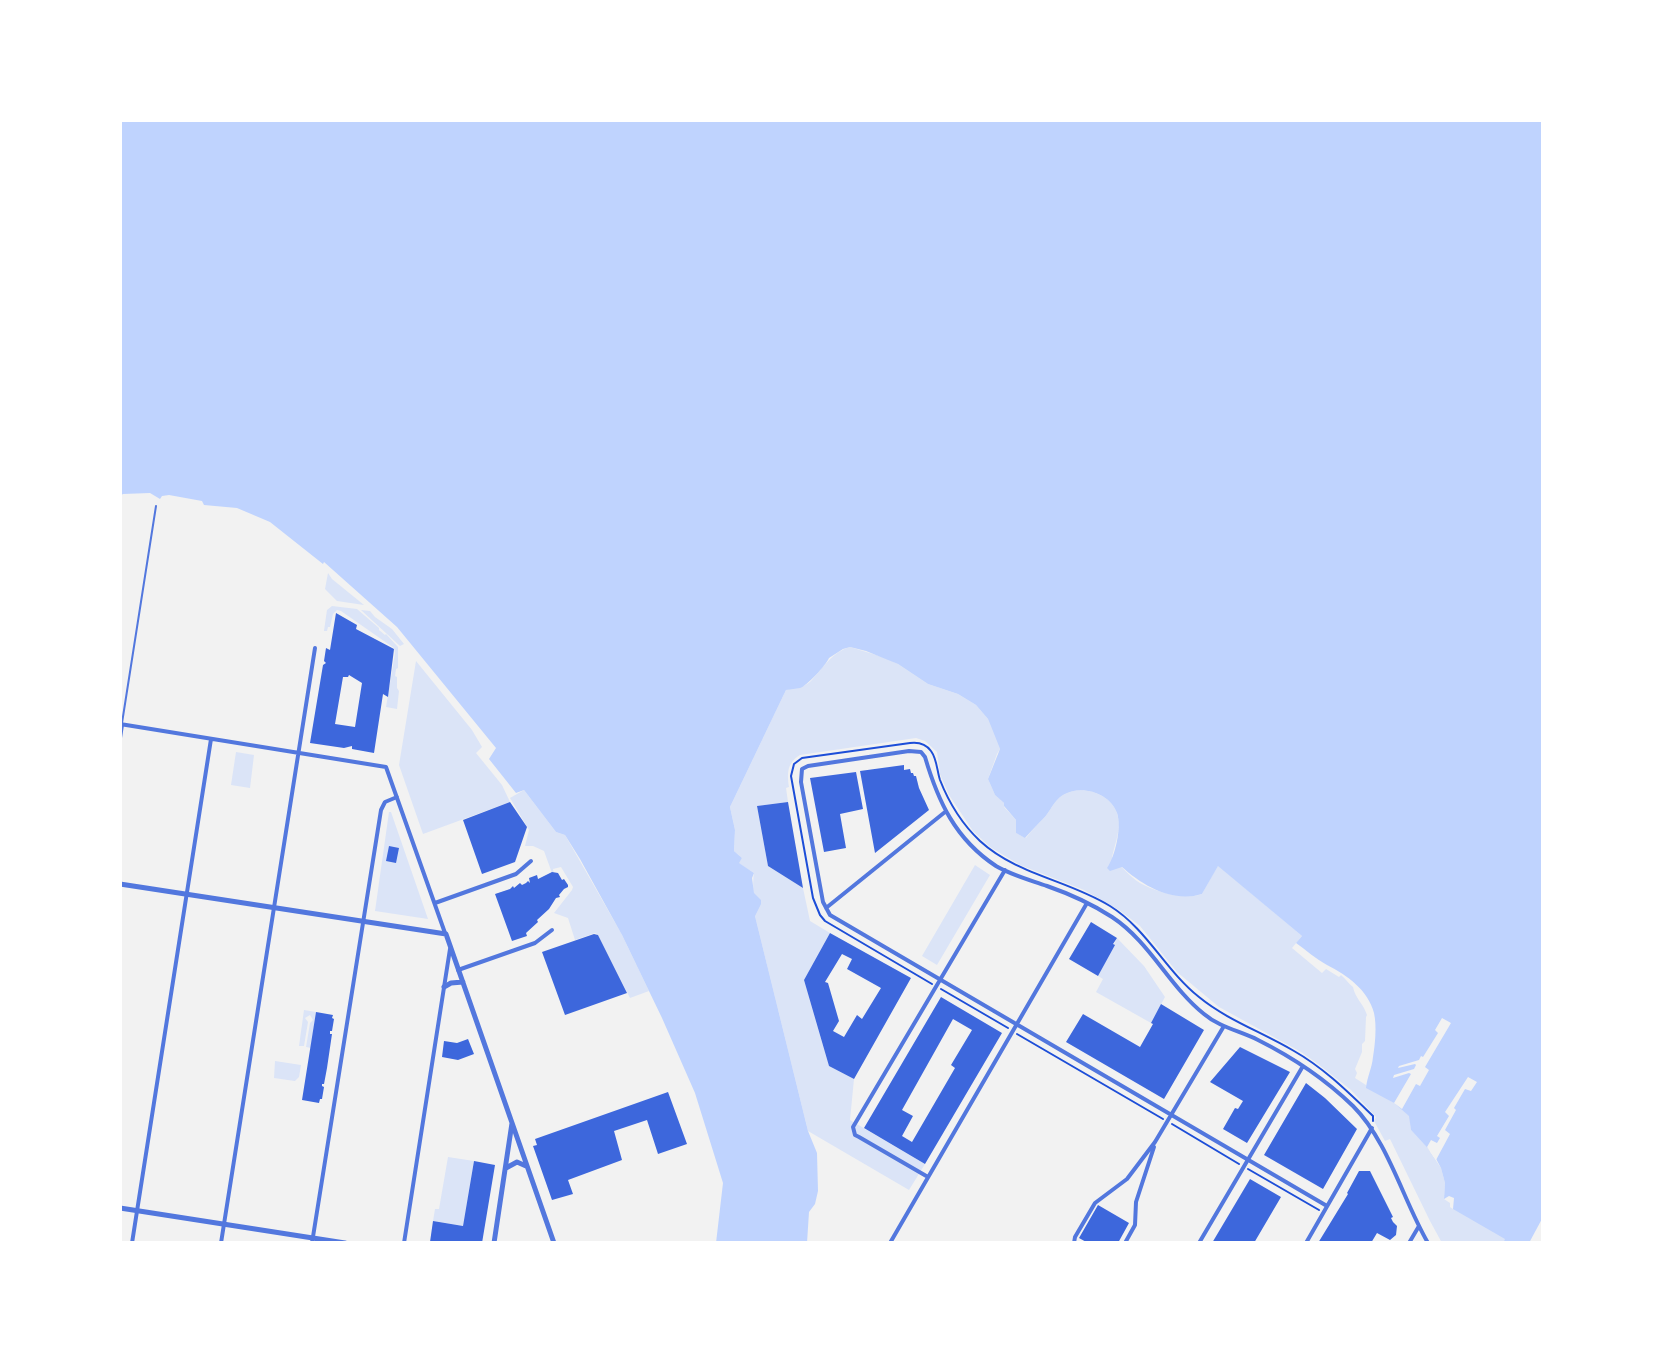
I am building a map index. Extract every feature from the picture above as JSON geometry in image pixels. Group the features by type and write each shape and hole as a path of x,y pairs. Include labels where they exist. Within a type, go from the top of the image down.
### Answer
{"street":[{"path":"221,1243 315,648"},
{"path":"120,738 121,724 386,767 554,1243"},
{"path":"132,1243 211,739"},
{"path":"1327,1206 831,915 823,902 801,782 802,769 837,761 921,752 945,812 977,850 997,866 1087,903 1113,918 1133,934 1187,999 1208,1017 1256,1039 1303,1066 1345,1099 1372,1128 1428,1243"},
{"path":"313,1240 381,808 386,801 397,797"},
{"path":"826,908 945,812"},
{"path":"435,903 516,874 531,861"},
{"path":"928,1177 855,1135 853,1127 1005,870"},
{"path":"120,884 446,934"},
{"path":"890,1243 1087,903"},
{"path":"458,970 535,943 552,930"},
{"path":"404,1243 450,947"},
{"path":"444,987 463,982"},
{"path":"1074,1243 1095,1203 1127,1179 1155,1142 1224,1026"},
{"path":"1199,1243 1303,1066"},
{"path":"494,1243 512,1122"},
{"path":"1306,1243 1372,1128"},
{"path":"1125,1243 1135,1225 1136,1202 1155,1142"},
{"path":"506,1168 517,1162 527,1166"},
{"path":"120,1208 345,1243"},
{"path":"1409,1243 1419,1226"}],"lane":[{"path":"121,724 156,506"}],"path":[{"path":"1101,901 1017,867 986,846 952,807 932,752 916,742 809,756 794,764 791,776 813,898 825,921 1323,1213"},
{"path":"1217,1011 1316,1065"}],"shaded area":[{"path":"328,573 364,605 337,601 325,589"},
{"path":"332,606 357,609 398,647 395,676 399,691 397,709 386,707 394,648 337,610 330,627 324,631 327,610"},
{"path":"361,610 370,611 392,629 404,644 400,646"},
{"path":"850,647 886,658 928,684 958,694 976,705 988,719 1000,749 988,779 995,795 1016,820 1016,833 1026,838 1063,795 1078,790 1094,792 1108,800 1117,813 1118,830 1112,857 1136,880 1162,892 1195,896 1202,894 1218,865 1302,936 1292,948 1322,973 1326,969 1339,977 1341,975 1353,987 1367,1015 1365,1041 1355,1078 1410,1116 1411,1130 1441,1168 1445,1183 1444,1199 1450,1207 1526,1201 1503,1243 1442,1243 1390,1139 1385,1141 1374,1121 1376,1117 1351,1090 1301,1052 1219,1007 1177,972 1140,926 1119,910 1084,890 1020,865 990,847 973,831 949,795 940,774 937,752 925,741 916,738 800,755 789,769 789,787 786,788 788,802 757,806 768,866 803,888 810,921 830,933 804,980 829,1066 854,1079 850,1120 925,1164 909,1190 808,1131 755,916 754,873 738,863 742,858 734,851 735,830 730,807 786,690 808,683 833,657"},
{"path":"416,661 472,730 482,747 476,753 502,785 510,802 423,834 399,765"},
{"path":"236,752 254,755 250,788 231,785"},
{"path":"524,790 556,832 565,835 621,933 649,991 630,998 598,935 595,933 575,940 568,918 554,913 573,887 561,867 553,869 552,873 544,851 525,846 529,830 510,798"},
{"path":"391,812 428,919 375,911"},
{"path":"975,865 990,875 937,965 922,956"},
{"path":"1117,938 1144,966 1165,997 1151,1023 1096,992 1103,979 1098,976"},
{"path":"304,1010 316,1012 311,1048 306,1047 313,1020 310,1015 305,1018 308,1022 304,1046 299,1046"},
{"path":"275,1061 301,1065 299,1077 295,1081 274,1078"},
{"path":"448,1157 474,1161 463,1226 433,1221 435,1209 439,1209"}],"water":[{"path":"120,120 1543,120 1543,1217 1529,1243 1503,1243 1505,1239 1453,1209 1454,1198 1449,1196 1444,1199 1445,1183 1441,1168 1434,1155 1411,1130 1409,1116 1394,1103 1366,1088 1375,1035 1375,1018 1367,997 1349,979 1296,943 1302,936 1218,866 1202,894 1191,896 1159,891 1122,867 1110,871 1107,868 1113,857 1119,826 1117,813 1108,800 1094,792 1078,790 1063,795 1025,838 1016,833 1016,820 995,795 988,779 1000,749 988,719 976,705 958,694 928,684 898,664 850,647 829,658 803,686 786,690 730,807 735,830 734,851 742,858 739,863 754,873 754,893 761,900 755,916 808,1131 817,1153 818,1191 809,1212 807,1243 716,1243 723,1183 695,1093 662,1018 622,935 580,859 565,835 556,832 524,790 516,793 489,759 496,748 397,627 324,562 270,522 237,508 204,505 202,501 169,495 160,499 150,493 120,496"}],"pier":[{"path":"1442,1018 1451,1023 1425,1067 1429,1070 1420,1086 1416,1084 1402,1109 1394,1103 1411,1074 1393,1078 1394,1075 1414,1069 1415,1064 1398,1068 1423,1057 1438,1033 1435,1030"},
{"path":"1468,1077 1477,1082 1471,1091 1465,1089 1454,1108 1456,1110 1445,1130 1450,1134 1436,1160 1427,1147 1431,1140 1437,1143 1440,1138 1437,1136 1449,1116 1445,1112"}],"building":[{"path":"336,613 357,625 356,629 394,649 388,697 383,694 374,753 352,749 352,746 344,748 310,743 323,665 326,663 326,648 330,650","holes":["349,675 362,683 355,727 335,724 343,677"]},
{"path":"904,765 904,770 910,769 916,776 929,810 875,853 860,771"},
{"path":"856,772 863,809 840,814 846,848 824,852 810,778"},
{"path":"510,802 527,827 515,862 482,874 463,820"},
{"path":"788,802 803,888 768,866 757,806"},
{"path":"389,846 399,848 396,863 386,861"},
{"path":"552,872 558,873 568,887 526,933 527,936 512,941 495,894 520,883 530,883 529,878 537,875 538,879"},
{"path":"1091,922 1117,938 1098,976 1069,959"},
{"path":"830,933 911,978 854,1079 829,1066 804,980","holes":["842,954 852,959 847,969 881,988 862,1019 857,1015 844,1037 833,1031 839,1021 828,983 825,982"]},
{"path":"598,935 627,993 565,1015 542,952"},
{"path":"941,997 1002,1033 925,1164 864,1128","holes":["953,1019 972,1030 951,1065 955,1068 912,1142 902,1136 913,1116 902,1110"]},
{"path":"1161,1004 1204,1030 1164,1099 1066,1042 1083,1014 1140,1047"},
{"path":"316,1012 333,1015 334,1019 319,1103 302,1100"},
{"path":"468,1039 474,1054 458,1060 442,1057 444,1041 457,1043"},
{"path":"1240,1047 1290,1072 1247,1143 1223,1129 1235,1108 1238,1109 1243,1101 1210,1082"},
{"path":"1306,1083 1357,1129 1323,1189 1264,1155"},
{"path":"668,1092 687,1144 658,1154 647,1120 614,1131 622,1160 568,1180 573,1194 552,1200 533,1146 537,1145 535,1139"},
{"path":"474,1161 495,1165 482,1243 430,1242 433,1221 463,1226"},
{"path":"1359,1171 1370,1171 1397,1226 1396,1235 1390,1240 1377,1233 1371,1243 1318,1243 1348,1194"},
{"path":"1250,1179 1281,1197 1254,1243 1212,1243"},
{"path":"1098,1205 1129,1223 1118,1243 1088,1243 1079,1238"}]}
